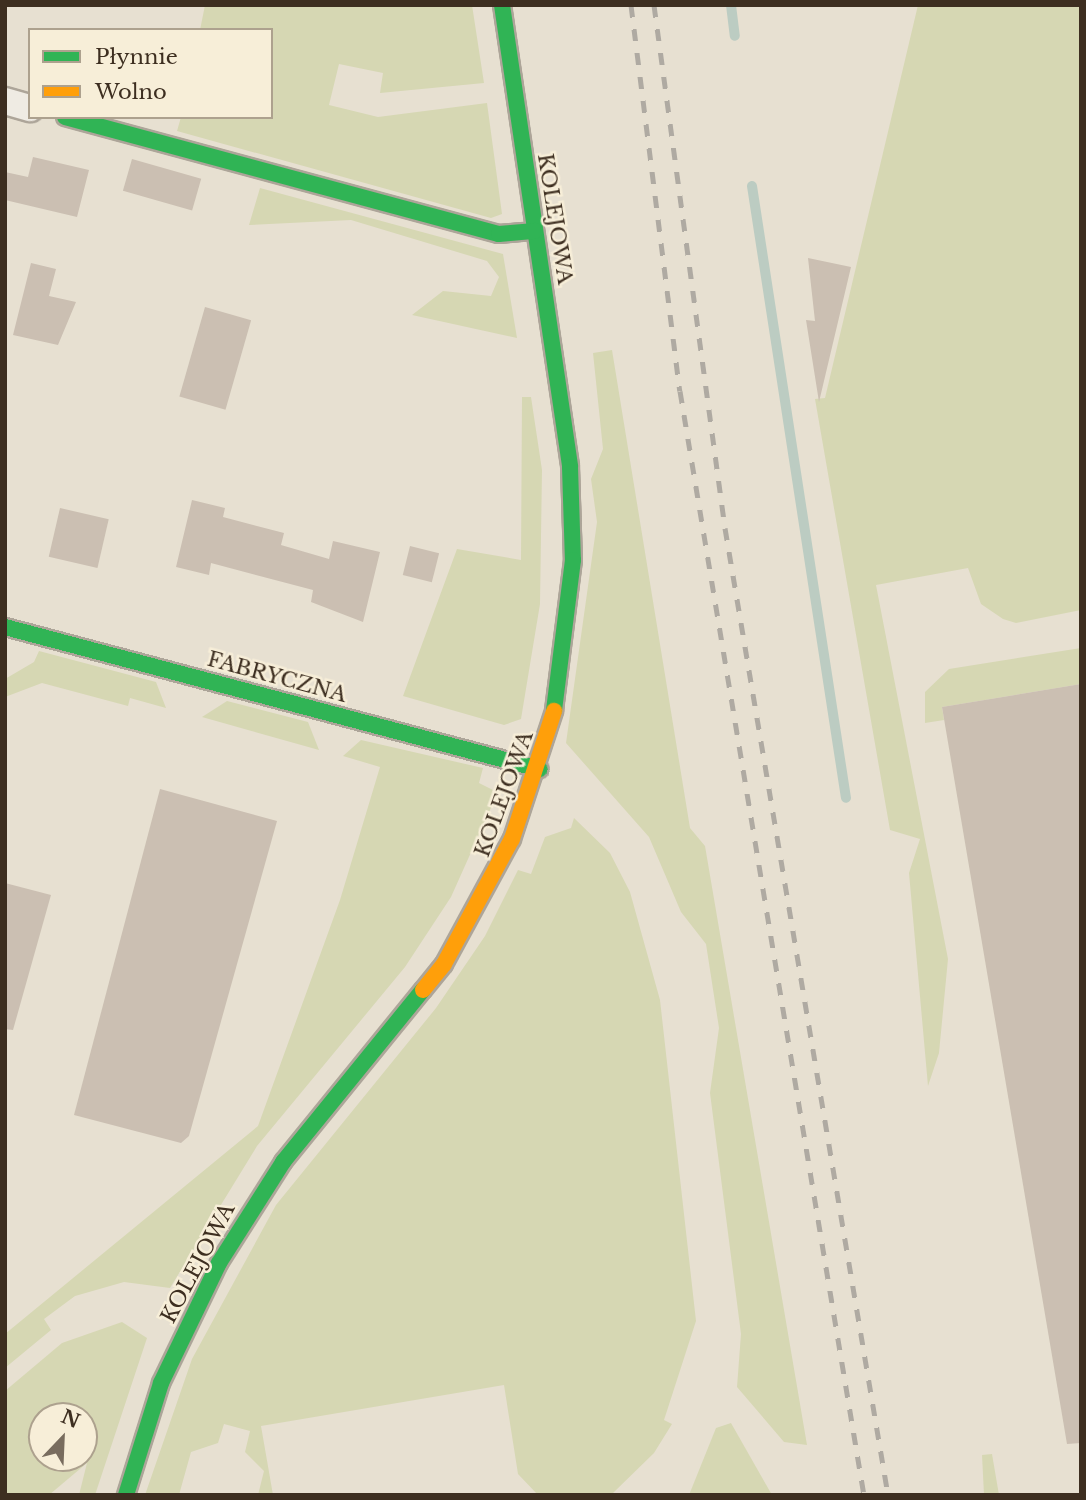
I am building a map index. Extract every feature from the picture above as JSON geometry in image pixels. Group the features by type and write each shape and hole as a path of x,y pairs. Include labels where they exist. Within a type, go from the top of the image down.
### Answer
{"street":[{"name":"KOLEJOWA","path":"125,1495 161,1383 235,1233 283,1162 444,964 497,873 539,769 567,639 573,534 570,467 502,5"},
{"path":"5,101 28,107"},
{"path":"72,119 499,234 536,231"},
{"name":"FABRYCZNA","path":"5,627 539,769"}],"green space":[{"path":"205,5 472,5 484,83 380,93 383,73 339,64 329,105 378,117 487,103 502,214 491,218 177,131 180,119 273,119 273,28 200,28"},
{"path":"918,5 1081,5 1081,610 1016,623 1003,619 981,604 968,568 876,585 948,959 939,1053 928,1086 909,873 920,839 890,830 815,399 825,398"},
{"path":"260,188 503,254 517,338 412,315 443,291 491,296 499,277 487,261 351,220 249,225"},
{"path":"612,350 690,828 705,846 807,1445 784,1442 737,1387 741,1334 710,1093 719,1028 706,944 681,912 649,837 566,743 597,522 591,479 603,449 593,353"},
{"path":"522,397 531,397 542,470 540,604 521,719 504,725 403,696 457,549 521,560"},
{"path":"1081,648 1081,684 942,707 944,720 925,723 925,692 949,669"},
{"path":"39,651 156,682 166,708 130,698 128,706 42,683 5,697 5,679 34,662"},
{"path":"227,701 308,722 319,750 202,717"},
{"path":"361,740 483,768 479,783 493,790 494,801 451,897 405,967 257,1146 170,1288 124,1282 75,1296 44,1319 51,1330 5,1368 5,1334 258,1126 340,900 380,767 343,756"},
{"path":"574,818 610,853 630,892 660,1000 696,1321 664,1420 672,1424 654,1453 613,1493 538,1495 518,1474 504,1385 261,1426 273,1495 258,1495 264,1471 245,1452 250,1431 224,1424 218,1443 191,1452 179,1495 145,1495 192,1359 276,1205 436,1008 485,936 518,870 531,874 545,837 571,828"},
{"path":"122,1322 147,1338 95,1495 79,1495 85,1472 98,1472 98,1402 28,1402 28,1472 76,1472 49,1495 5,1495 5,1391 62,1343"},
{"path":"731,1423 772,1495 689,1495 716,1428"},
{"path":"992,1454 999,1495 984,1495 982,1455"}],"building":[{"path":"33,157 89,170 77,217 5,200 5,172 28,177"},
{"path":"132,159 201,179 192,211 123,191"},
{"path":"808,258 851,267 819,402 806,320 815,321"},
{"path":"31,263 56,269 49,296 76,302 58,345 13,335"},
{"path":"205,307 251,320 226,410 179,396"},
{"path":"192,500 225,508 223,517 284,533 281,545 329,559 333,541 380,552 363,622 311,602 313,590 211,563 209,575 176,567"},
{"path":"60,508 109,519 97,568 49,557"},
{"path":"410,546 439,553 432,582 403,575"},
{"path":"1081,684 1081,1443 1067,1444 942,707"},
{"path":"160,789 277,821 189,1136 181,1143 74,1115"},
{"path":"5,883 51,895 13,1030 5,1029"}],"waterway":[{"path":"731,5 735,36"},
{"path":"752,186 846,798"}],"railway":[{"path":"631,5 680,391 864,1495"},
{"path":"654,5 725,528 888,1495"}],"traffic: fast":[{"path":"502,5 570,467 573,560 554,711"},
{"path":"72,119 499,234 535,231"},
{"path":"5,627 539,769"},
{"path":"126,1495 161,1383 219,1263 283,1162 423,990"}],"traffic: slow":[{"path":"423,990 444,964 512,839 554,711"}]}
